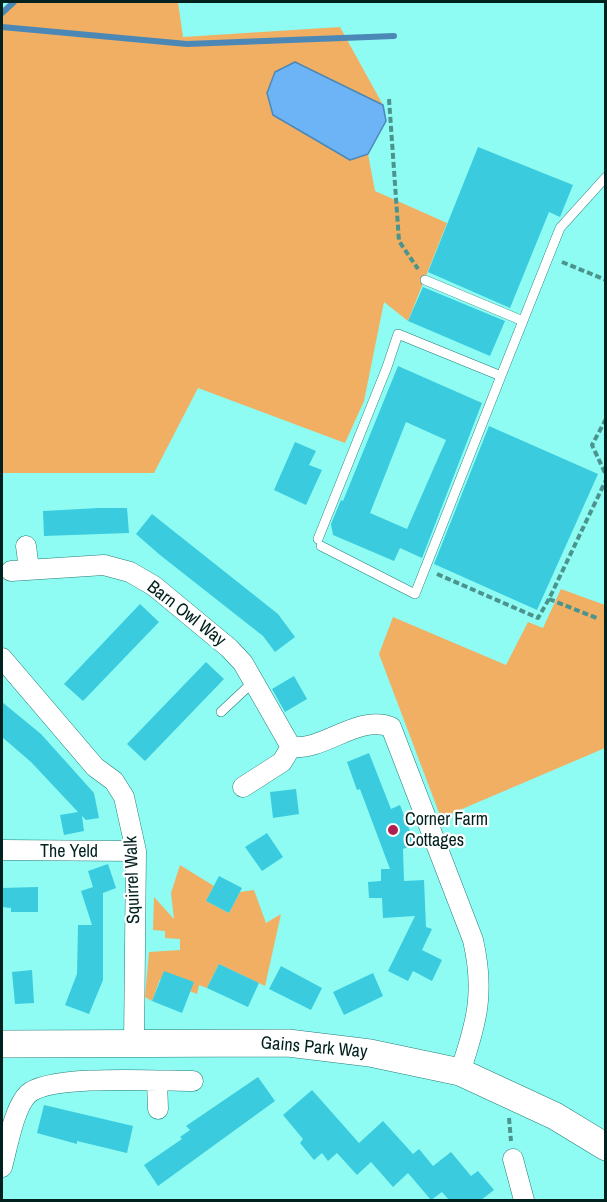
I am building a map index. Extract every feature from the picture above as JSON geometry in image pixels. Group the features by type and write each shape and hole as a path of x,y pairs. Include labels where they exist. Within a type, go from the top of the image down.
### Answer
{"street":[{"name":"Barn Owl Way","path":"26,546 20,570 104,565 130,572 153,586 230,648 243,663 291,747"},
{"name":"Squirrel Walk","path":"2,658 95,767 114,781 124,797 136,851 134,1042"},
{"path":"243,787 282,762 291,747 302,748 313,745 370,724 391,728 469,929 479,966 480,998 471,1040 459,1072"},
{"name":"The Yeld","path":"2,850 136,851"},
{"name":"Gains Park Way","path":"2,1044 288,1043 370,1053 459,1072 555,1116 606,1147"},
{"path":"157,1081 158,1109"},
{"path":"2,1167 15,1119 28,1093 58,1083 193,1081"},
{"path":"513,1160 524,1200"}],"lane":[{"path":"501,376 398,334 319,542 415,594 560,228 606,177"},
{"path":"425,280 523,321"},
{"path":"221,712 254,682"}],"path":[{"path":"389,99 399,241 425,280"},
{"path":"549,257 606,280"},
{"path":"425,569 538,618 606,478 592,445 606,419"},
{"path":"549,599 598,619"},
{"path":"507,1094 513,1160"}],"shaded area":[{"path":"14,2 178,2 183,37 340,27 383,105 295,62 275,72 267,93 349,160 368,154 375,191 447,223 408,321 384,302 364,401 345,443 198,388 154,473 2,473 2,13"},
{"path":"561,589 605,605 605,748 441,818 379,654 393,617 506,665 528,622 543,628"},
{"path":"180,865 214,886 206,901 229,913 240,892 254,890 266,923 281,914 265,986 219,964 207,988 199,985 197,994 160,979 152,1001 145,997 149,952 180,950 180,939 165,938 165,931 153,930 154,897 174,919 171,893"}],"water":[{"path":"295,62 383,105 386,121 368,154 350,160 273,115 267,93 275,72"}],"building":[{"path":"478,147 573,185 560,217 549,212 510,308 428,272"},
{"path":"423,287 505,321 490,356 408,321"},
{"path":"398,366 482,403 422,558 400,548 394,561 333,535 331,524 341,500 343,501","holes":["406,422 446,440 407,529 370,513"]},
{"path":"489,426 598,474 537,610 434,564"},
{"path":"295,442 316,451 309,465 322,470 306,505 274,490"},
{"path":"127,508 129,533 44,536 43,511"},
{"path":"152,514 278,614 295,637 275,652 263,636 160,555 136,534"},
{"path":"140,604 159,622 83,701 64,684"},
{"path":"206,662 224,679 145,761 127,744"},
{"path":"294,676 307,699 285,712 272,689"},
{"path":"2,702 41,734 94,793 99,818 86,820 82,816 84,831 64,835 60,815 78,812 31,762 2,737"},
{"path":"369,753 391,809 400,805 415,844 403,849 404,881 424,880 426,927 432,929 422,950 442,960 432,981 413,971 408,981 388,971 415,916 383,918 382,898 369,898 368,882 381,881 381,869 390,869 360,789 357,790 347,762"},
{"path":"296,789 299,814 273,818 270,792"},
{"path":"267,833 283,857 262,871 245,847"},
{"path":"108,864 116,888 103,893 103,980 89,1014 65,1005 77,974 78,925 92,925 81,891 93,887 88,871"},
{"path":"219,876 242,888 229,913 206,901"},
{"path":"38,887 38,912 11,912 11,908 2,907 2,888"},
{"path":"219,964 259,983 248,1007 207,988"},
{"path":"281,966 322,988 311,1010 269,989"},
{"path":"32,970 34,1003 15,1004 12,972"},
{"path":"164,971 194,982 182,1013 152,1001"},
{"path":"373,973 383,996 344,1015 333,992"},
{"path":"258,1077 275,1101 158,1186 144,1165 182,1139 180,1137 190,1130 186,1126"},
{"path":"312,1090 359,1143 383,1121 413,1154 419,1149 433,1166 451,1152 471,1176 478,1171 494,1190 481,1200 449,1200 442,1192 431,1200 408,1173 393,1187 371,1162 357,1175 337,1153 328,1161 322,1153 314,1160 300,1143 303,1139 283,1115"},
{"path":"44,1105 133,1126 127,1153 77,1141 77,1144 37,1133"}],"waterway":[{"path":"2,13 14,2"},
{"path":"2,27 187,44 394,36"}],"place":[{"name":"Corner Farm Cottages","path":"393,830"}]}
